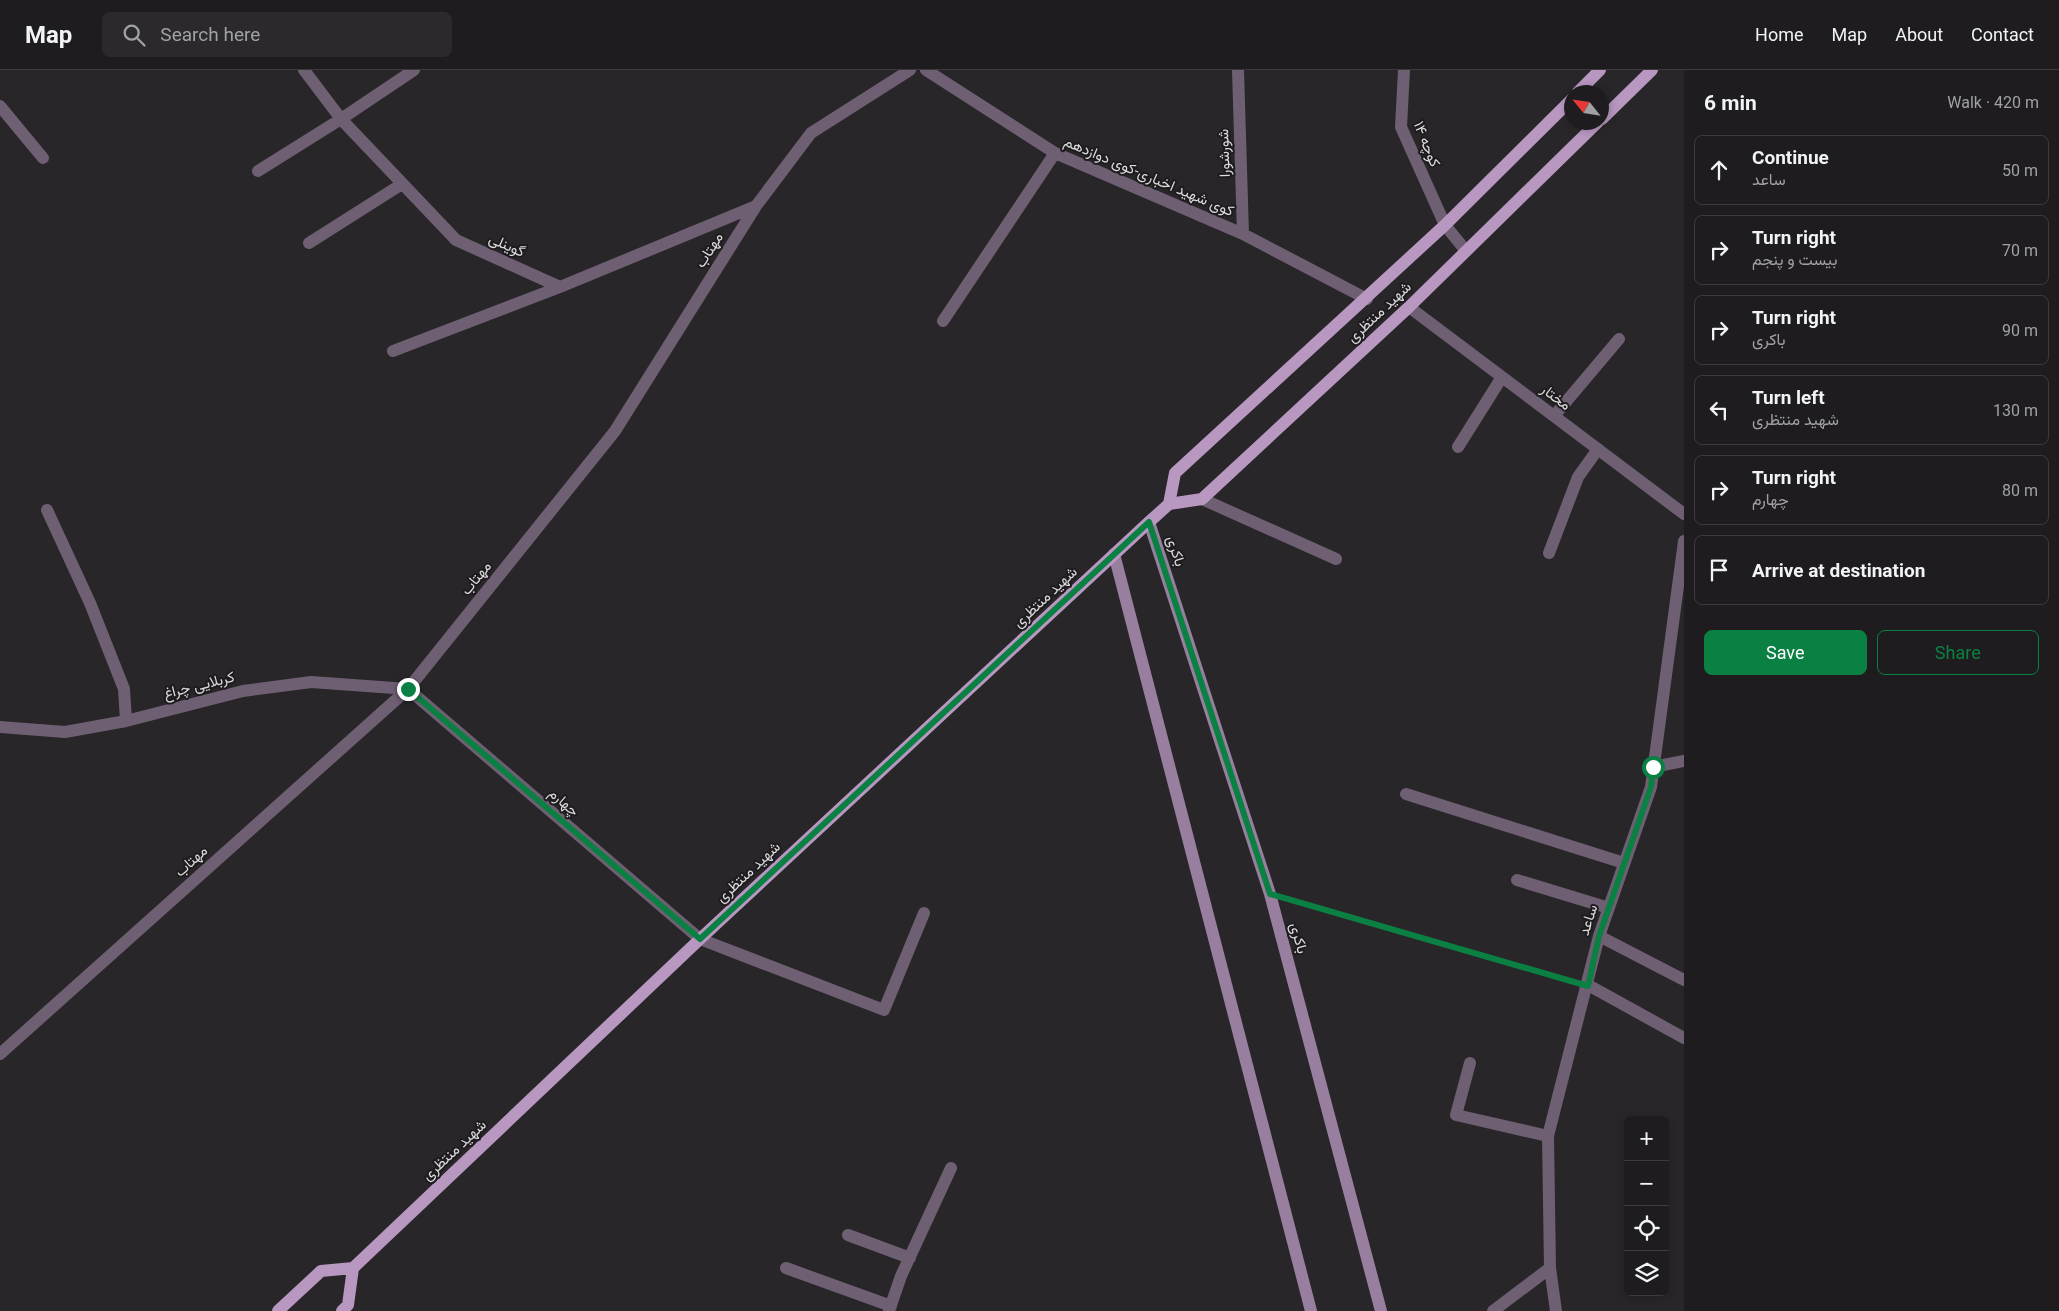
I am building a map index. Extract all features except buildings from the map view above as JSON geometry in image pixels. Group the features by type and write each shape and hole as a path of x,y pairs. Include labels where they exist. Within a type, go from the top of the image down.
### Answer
{"main road":[{"path":"1585,85 1600,70"},
{"path":"1609,112 1652,70"},
{"name":"شهید منتظری","path":"353,1268 700,939 1169,504 1175,473 1367,299 1564,107"},
{"name":"شهید منتظری","path":"1202,499 1466,252 1590,130"},
{"path":"1169,504 1202,499"},
{"name":"باکری","path":"1149,522 1270,894 1381,1311"},
{"path":"1114,554 1311,1311"},
{"path":"278,1311 321,1271 353,1268 348,1305 342,1311"}],"street":[{"name":"گوینلی","path":"304,70 341,119 456,240 560,287"},
{"path":"258,171 414,70"},
{"name":"مهتاب","path":"0,1054 408,689 615,431 756,206 811,133 910,70"},
{"name":"کوی شهید اخباری-کوی دوازدهم","path":"926,70 1054,153 1243,234 1367,299"},
{"name":"شورشورا","path":"1238,70 1243,234"},
{"name":"کوچه ۱۴","path":"1404,70 1401,127 1445,225 1466,252"},
{"path":"0,106 43,158"},
{"path":"943,321 1054,153"},
{"path":"309,243 402,184"},
{"path":"393,351 560,287 756,206"},
{"name":"مختار","path":"1409,306 1684,514"},
{"path":"1554,416 1619,339"},
{"path":"1458,447 1502,377"},
{"path":"1549,553 1578,477 1598,449"},
{"path":"1202,499 1336,559"},
{"path":"48,510 90,603 124,689 126,721"},
{"name":"ساعد","path":"1556,1311 1550,1268 1548,1136 1588,986 1599,936 1651,787 1684,541"},
{"name":"کربلایی چراغ","path":"0,727 65,732 126,721 243,691 310,682 408,689"},
{"name":"چهارم","path":"408,689 700,939 884,1010 924,913"},
{"path":"1653,767 1682,763"},
{"path":"1406,794 1624,863"},
{"path":"1517,880 1609,908"},
{"path":"1599,936 1684,980"},
{"path":"1588,986 1684,1038"},
{"path":"1470,1063 1456,1116 1548,1136"},
{"path":"786,1268 890,1309 910,1258 951,1168"},
{"path":"848,1235 910,1258"},
{"path":"1493,1311 1550,1268"}],"path":[{"path":"1270,894 1588,986"}],"route":[{"path":"408,689 700,939 1149,522 1270,894 1588,986 1599,936 1651,787 1653,767"}]}
